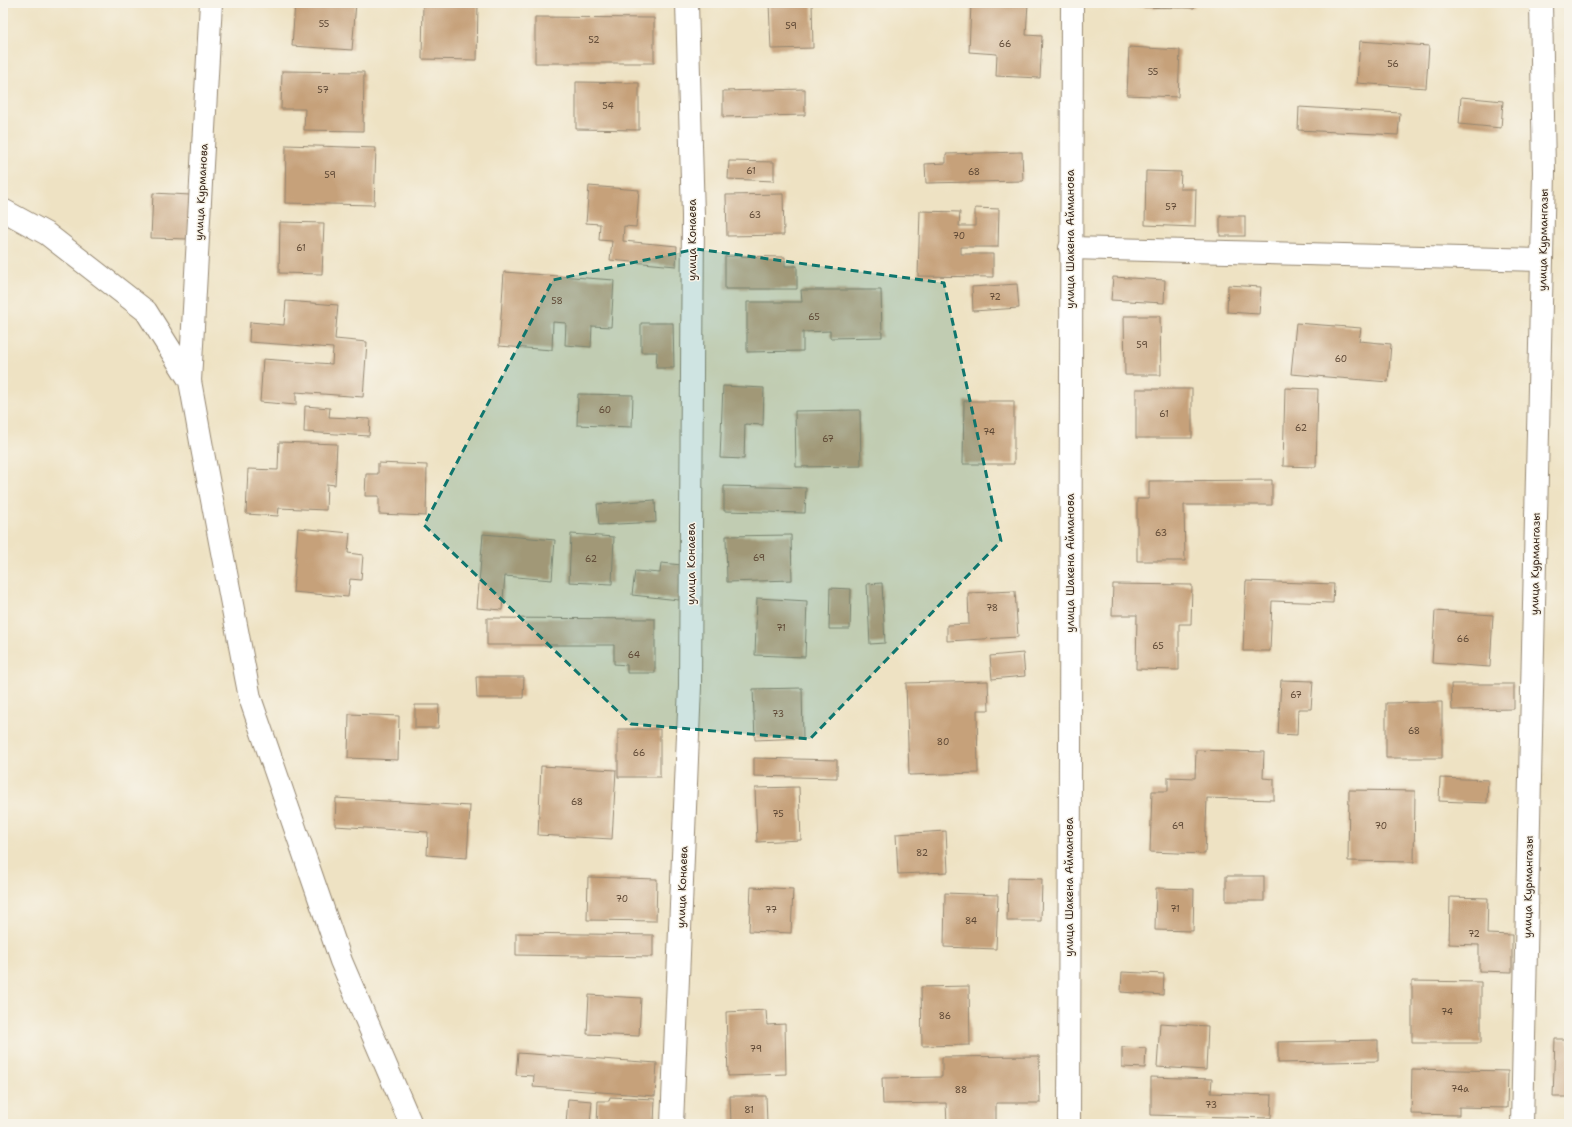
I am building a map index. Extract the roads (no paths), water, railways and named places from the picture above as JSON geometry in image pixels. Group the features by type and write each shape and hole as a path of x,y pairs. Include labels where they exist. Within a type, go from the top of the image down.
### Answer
{"street":[{"name":"улица Курманова","path":"190,381 211,3"},
{"name":"улица Конаева","path":"672,1124 690,686 693,216 687,3"},
{"name":"улица Шакена Айманова","path":"1069,1124 1070,248 1072,3"},
{"name":"улица Курмангазы","path":"1522,1124 1544,172 1541,3"},
{"path":"3,210 47,234 146,311 190,381 250,698 341,961 411,1124"},
{"path":"1070,248 1542,260"}]}
